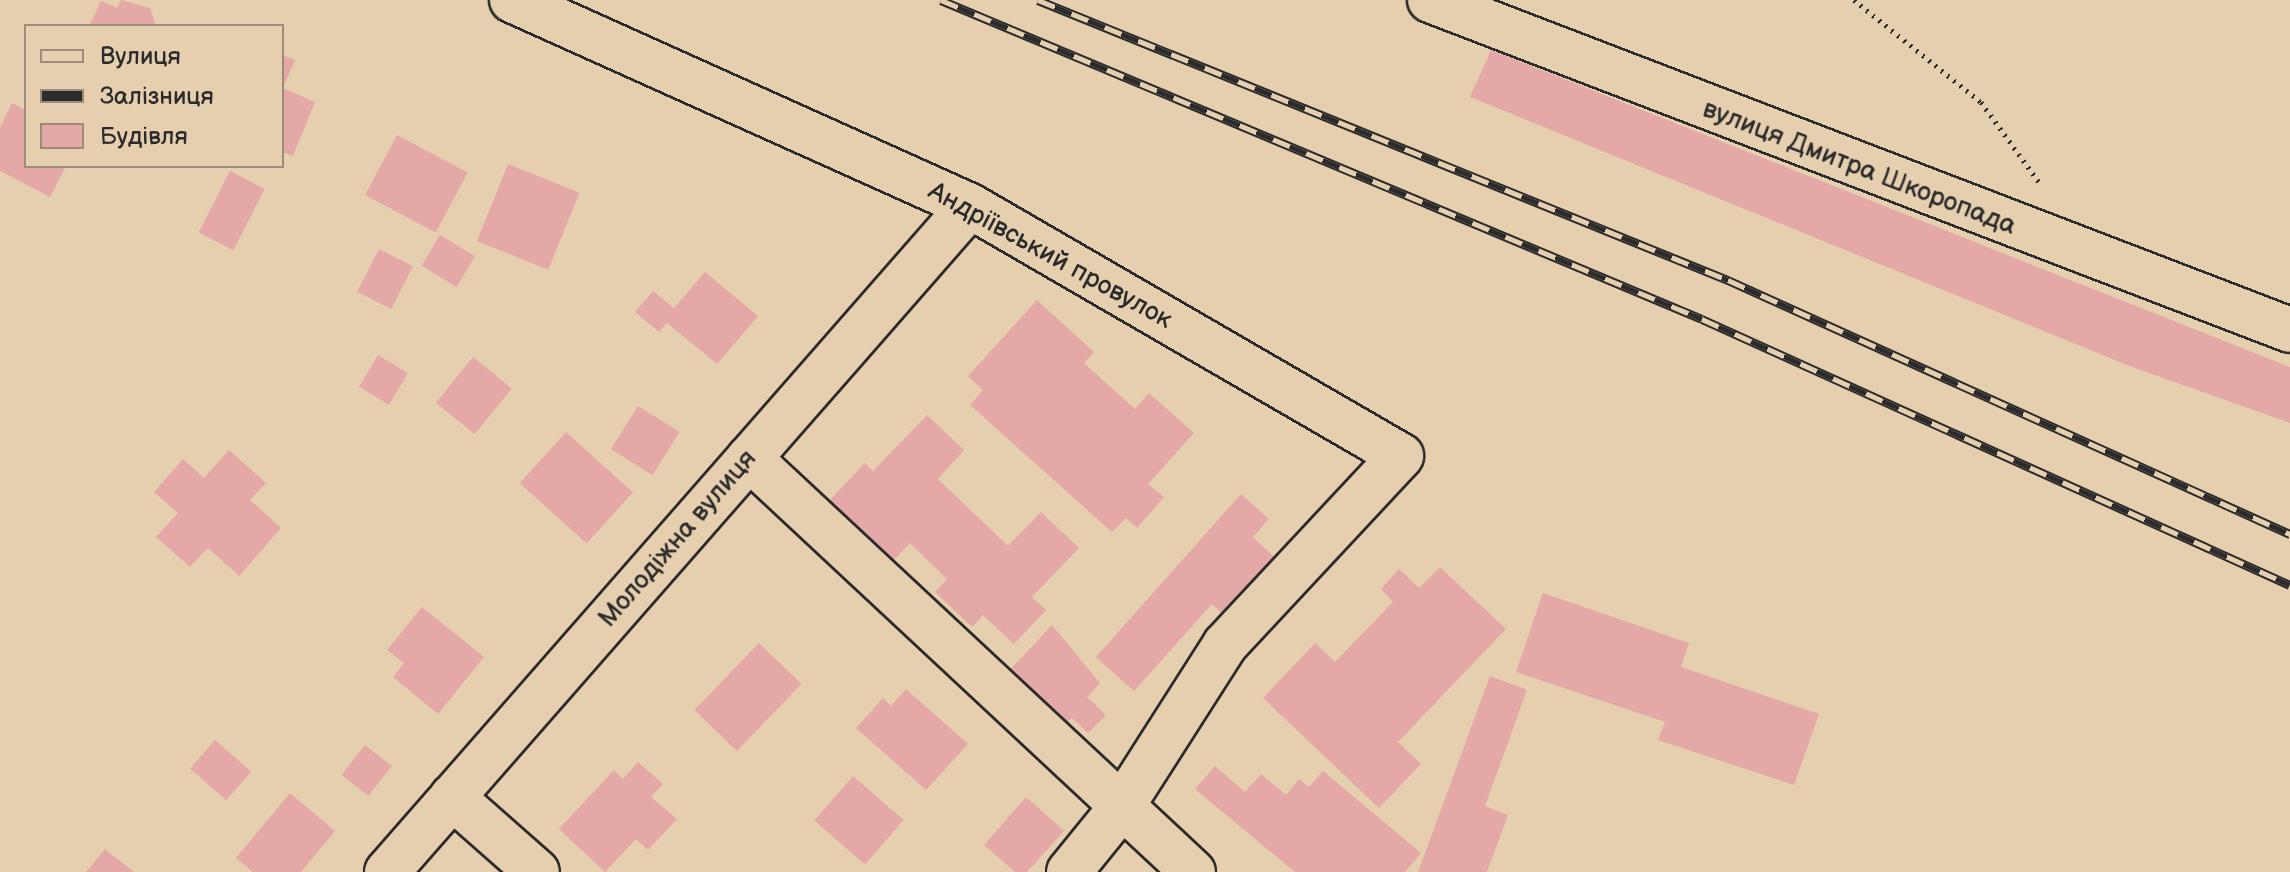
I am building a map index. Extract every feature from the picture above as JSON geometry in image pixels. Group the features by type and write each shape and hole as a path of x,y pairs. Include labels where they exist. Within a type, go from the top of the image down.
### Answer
{"street":[{"name":"Андріївський провулок","path":"512,0 970,206 1401,456 1225,645 1120,809"},
{"name":"вулиця Дмитра Шкоропада","path":"1430,0 2051,241 2290,330"},
{"name":"Молодіжна вулиця","path":"387,872 970,206"},
{"path":"749,458 1120,809 1193,872"},
{"path":"452,797 537,872"},
{"path":"1069,872 1120,809"}],"path":[{"path":"1854,0 1981,102 2036,171 2051,241"}],"building":[{"path":"121,0 150,8 155,24 90,24 101,1 117,8"},
{"path":"1491,50 2290,367 2290,423 2132,367 1470,97"},
{"path":"284,56 295,60 284,86"},
{"path":"284,88 315,102 293,156 284,153"},
{"path":"12,103 24,109 24,168 65,168 50,197 0,171 0,127"},
{"path":"397,135 468,173 436,233 365,195"},
{"path":"508,164 579,193 548,270 477,241"},
{"path":"230,171 265,189 233,250 199,232"},
{"path":"440,235 475,256 457,287 421,266"},
{"path":"379,249 413,266 391,309 357,292"},
{"path":"705,272 758,316 717,364 667,323 659,332 635,312 653,291 674,308"},
{"path":"1037,300 1094,352 1084,363 1135,409 1149,393 1194,433 1148,484 1164,497 1137,528 1126,518 1112,532 970,405 983,390 968,376"},
{"path":"378,355 408,373 389,405 359,387"},
{"path":"473,357 512,388 475,434 436,403"},
{"path":"638,406 680,432 653,475 611,449"},
{"path":"927,415 964,450 938,479 1008,546 1041,512 1079,548 1032,597 1046,610 1014,644 983,615 972,627 935,592 947,579 910,543 891,563 828,502 865,463 873,471"},
{"path":"566,432 633,492 587,543 520,483"},
{"path":"229,450 266,483 250,500 281,528 239,576 208,548 190,567 156,537 178,513 154,492 183,459 204,478"},
{"path":"1241,494 1269,519 1253,537 1274,557 1223,614 1212,604 1134,691 1096,657"},
{"path":"1440,567 1506,629 1398,742 1421,764 1379,808 1263,698 1315,643 1335,662 1393,602 1381,589 1399,569 1419,588"},
{"path":"1543,593 1689,643 1681,667 1819,714 1794,785 1658,740 1665,722 1516,672"},
{"path":"422,607 484,657 438,714 393,677 404,663 387,650"},
{"path":"1052,625 1100,683 1087,697 1106,715 1088,733 1072,718 1066,723 1009,671"},
{"path":"759,643 801,684 737,751 694,710"},
{"path":"1490,676 1527,690 1485,806 1508,815 1487,872 1418,872"},
{"path":"906,689 968,744 926,790 856,728 883,698 891,706"},
{"path":"215,740 251,771 226,800 190,769"},
{"path":"365,745 392,766 368,796 342,775"},
{"path":"638,762 663,784 651,797 677,819 648,850 636,839 605,872 559,829 614,770 623,779"},
{"path":"1215,766 1245,792 1261,774 1286,795 1299,779 1309,787 1323,771 1421,853 1405,872 1295,872 1195,789"},
{"path":"853,776 904,820 865,864 814,821"},
{"path":"290,793 335,831 301,872 253,872 236,858"},
{"path":"1026,797 1064,831 1027,872 1015,872 984,845"},
{"path":"105,849 134,872 86,872"}],"railway":[{"path":"941,0 1702,319 2290,585"},
{"path":"1038,0 1728,280 2290,534"}]}
